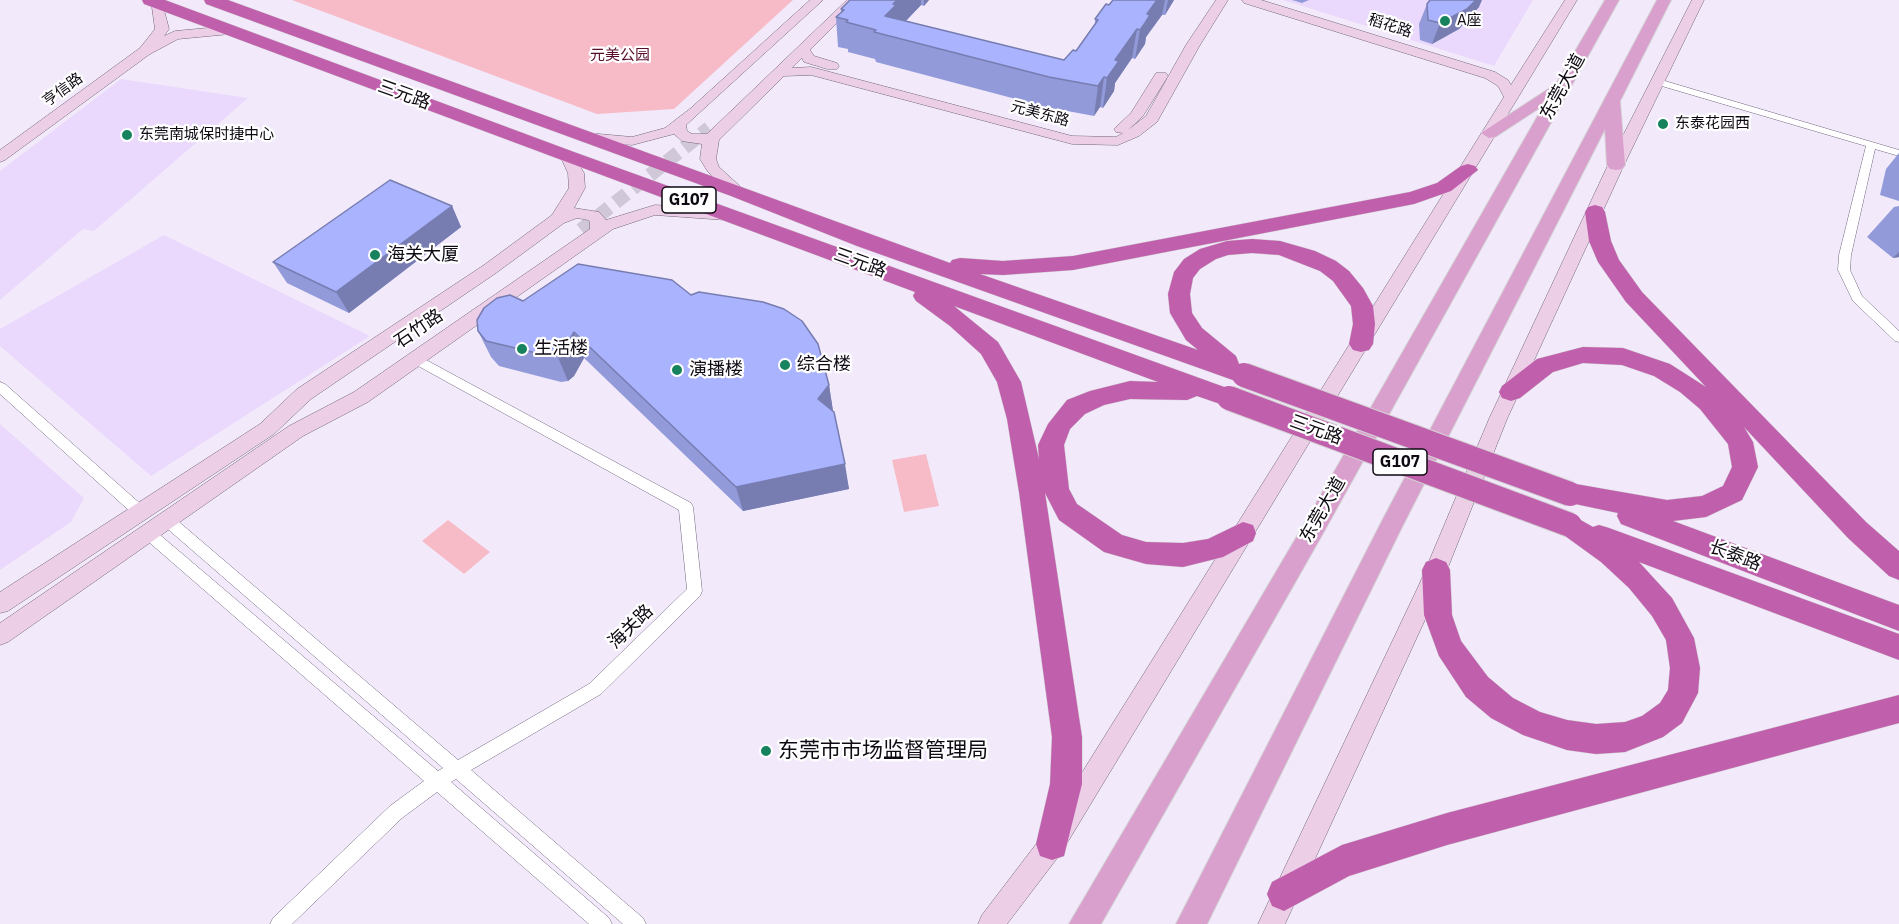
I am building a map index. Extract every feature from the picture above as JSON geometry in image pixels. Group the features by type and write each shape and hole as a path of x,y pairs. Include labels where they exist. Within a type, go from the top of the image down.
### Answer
{"highway":[{"name":"三元路","path":"212,0 918,259 1570,494"},
{"name":"三元路","path":"153,1 1570,525"},
{"path":"918,259 1003,268 1073,263 1414,198 1444,187 1468,170"},
{"path":"1595,212 1600,240 1609,262 1634,297 1857,530 1899,568"},
{"path":"1244,375 1194,334 1181,313 1179,294 1182,277 1192,264 1208,254 1227,248 1252,246 1280,249 1307,256 1335,271 1355,292 1362,306 1364,324 1361,344"},
{"path":"897,276 958,320 990,348 1009,382 1019,419 1032,492 1067,737 1066,784 1052,844"},
{"path":"1511,392 1545,365 1583,355 1623,357 1662,370 1688,386 1709,403 1728,424 1740,442 1745,467 1733,493 1706,506 1667,511 1570,494"},
{"path":"1229,398 1158,389 1130,390 1099,397 1076,407 1060,424 1051,445 1052,467 1056,489 1068,512 1114,544 1146,554 1183,555 1213,549 1243,533"},
{"name":"长泰路","path":"1570,494 1899,618"},
{"path":"1436,570 1438,615 1445,636 1459,664 1477,687 1502,708 1534,725 1567,735 1596,739 1625,737 1652,727 1671,713 1683,693 1684,668 1680,638 1662,607 1639,580 1611,554 1570,525"},
{"name":"长泰路","path":"1570,525 1899,647"},
{"path":"1284,894 1342,862 1447,829 1899,709"}],"main road":[{"name":"东莞大道","path":"1084,924 1319,518 1612,0"},
{"path":"1191,924 1391,526 1664,0"},
{"path":"1490,133 1564,85"},
{"path":"1612,99 1616,165"}],"street":[{"path":"817,0 680,132 687,138 699,140 710,133 781,72 854,0"},
{"path":"588,137 619,141 646,139 687,124 829,0"},
{"path":"738,192 713,170 708,159 710,133 842,0"},
{"name":"元美东路","path":"803,50 809,59 820,63 1074,133 1095,135 1110,133 1122,128 1136,116 1209,0"},
{"name":"元美东路","path":"781,72 811,71 1072,140 1118,141 1134,133 1152,119 1193,45 1222,0"},
{"name":"稻花路","path":"1248,0 1490,75 1503,83 1512,98"},
{"name":"稻花路","path":"1264,0 1470,65 1510,72 1531,67"},
{"path":"991,924 1052,844 1571,0"},
{"path":"1271,924 1390,673 1511,392 1616,165 1698,0"},
{"path":"145,51 162,29 153,1"},
{"path":"145,51 175,35 230,30"},
{"name":"亨信路","path":"0,157 145,51"},
{"path":"1658,82 1899,153"},
{"path":"1871,144 1845,255 1844,270 1857,298 1899,338"},
{"path":"567,156 576,173 577,188 570,203 576,226"},
{"path":"0,604 267,429 304,394 490,269 576,226 655,210 730,215"},
{"path":"0,635 296,431 361,397 415,359 576,226"},
{"name":"石竹路","path":"296,431 576,226"},
{"name":"海关路","path":"279,924 396,812 437,781 595,689 695,591 686,507 415,359"},
{"path":"0,387 139,511"},
{"path":"167,520 637,924"},
{"path":"148,533 603,924"}],"shaded area":[{"path":"1283,0 1533,0 1494,66"},
{"name":"东莞南城保时捷中心","path":"121,79 248,98 94,231 83,229 0,300 0,171"},
{"path":"164,235 370,336 151,476 0,346 0,329"},
{"path":"0,424 84,498 71,522 0,570"}],"green space":[{"name":"元美公园","path":"292,0 793,0 674,109 597,114"},
{"path":"926,454 939,506 904,512 892,460"},
{"path":"448,520 490,552 464,574 422,541"}],"building":[{"path":"850,0 897,0 893,4 896,5 885,16 1064,60 1073,50 1076,51 1098,20 1095,19 1106,4 1109,5 1113,0 1157,0 1147,14 1150,15 1145,23 1140,30 1137,29 1115,60 1119,61 1098,86 1049,77 874,32 876,30 836,17"},
{"path":"1430,0 1476,0 1467,9 1440,23 1428,20 1427,4"},
{"path":"390,180 452,206 336,292 273,262"},
{"name":"演播楼","path":"578,264 672,280 691,295 699,292 763,302 784,309 802,321 818,344 829,385 818,399 834,412 845,464 736,487 574,332 563,351 549,356 486,341 478,331 477,320 484,308 497,298 510,295 523,301"}],"tunnel":[{"path":"581,230 709,128"}],"place":[{"name":"A座","path":"1445,21"},
{"name":"东泰花园西","path":"1663,124"},
{"name":"东莞南城保时捷中心","path":"127,135"},
{"name":"海关大厦","path":"375,255"},
{"name":"生活楼","path":"522,349"},
{"name":"综合楼","path":"785,365"},
{"name":"演播楼","path":"677,370"},
{"name":"东莞市市场监督管理局","path":"766,751"}]}
